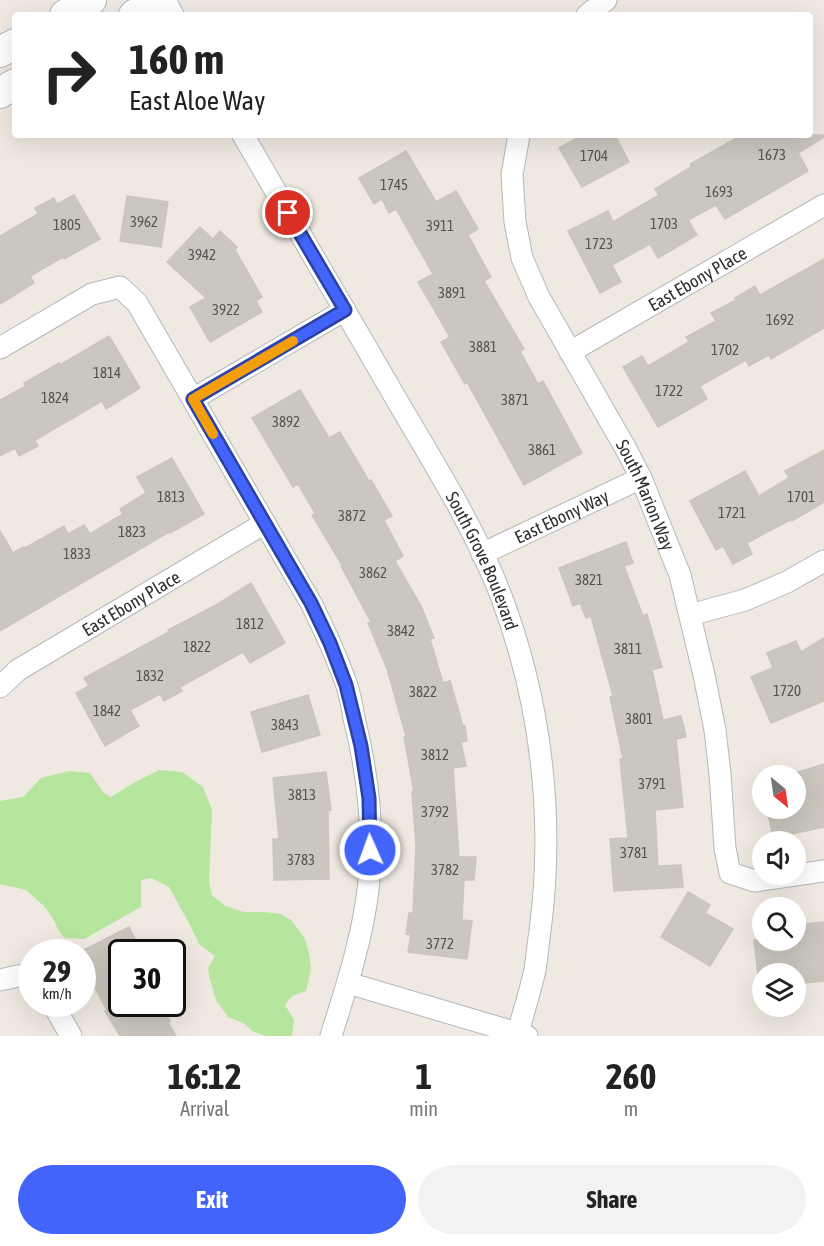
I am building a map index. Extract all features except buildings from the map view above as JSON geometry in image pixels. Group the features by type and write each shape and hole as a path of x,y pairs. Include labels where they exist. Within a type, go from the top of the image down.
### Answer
{"main road":[{"path":"70,12 91,0"},
{"path":"139,12 159,0"}],"street":[{"path":"591,12 606,0"},
{"name":"South Grove Boulevard","path":"245,138 461,512 499,592 518,645 532,702 540,749 545,791 546,842 544,898 535,969 521,1035"},
{"name":"South Marion Way","path":"518,138 512,175 515,222 522,258 539,297 641,478 680,574 715,730 724,848 730,873 755,881 824,871"},
{"name":"East Ebony Place","path":"570,352 824,205"},
{"path":"0,348 92,294 120,287 137,303 311,603 346,685 361,746 369,798 370,850 363,922 348,983 331,1036"},
{"path":"193,399 345,310"},
{"name":"East Ebony Way","path":"482,554 641,478"},
{"name":"East Ebony Place","path":"0,687 18,670 265,523"},
{"path":"690,615 745,600 787,582 824,561"},
{"path":"0,980 18,978"},
{"path":"348,983 521,1035"},
{"path":"60,1017 71,1036"}],"green space":[{"path":"159,770 182,772 203,787 212,810 209,882 212,895 225,906 244,912 281,914 291,920 304,937 311,969 306,991 292,996 285,1005 294,1020 292,1036 265,1036 228,1017 216,1000 209,976 208,968 215,956 199,944 169,887 151,878 141,880 141,907 84,939 65,938 45,907 26,890 0,884 0,801 23,797 41,778 69,771 90,773 104,793 111,797"}],"slow traffic":[{"path":"213,434 193,399 293,341"}],"route":[{"path":"288,213 345,310 193,399 311,603 330,643 346,685 361,746 369,798 370,850"}]}
